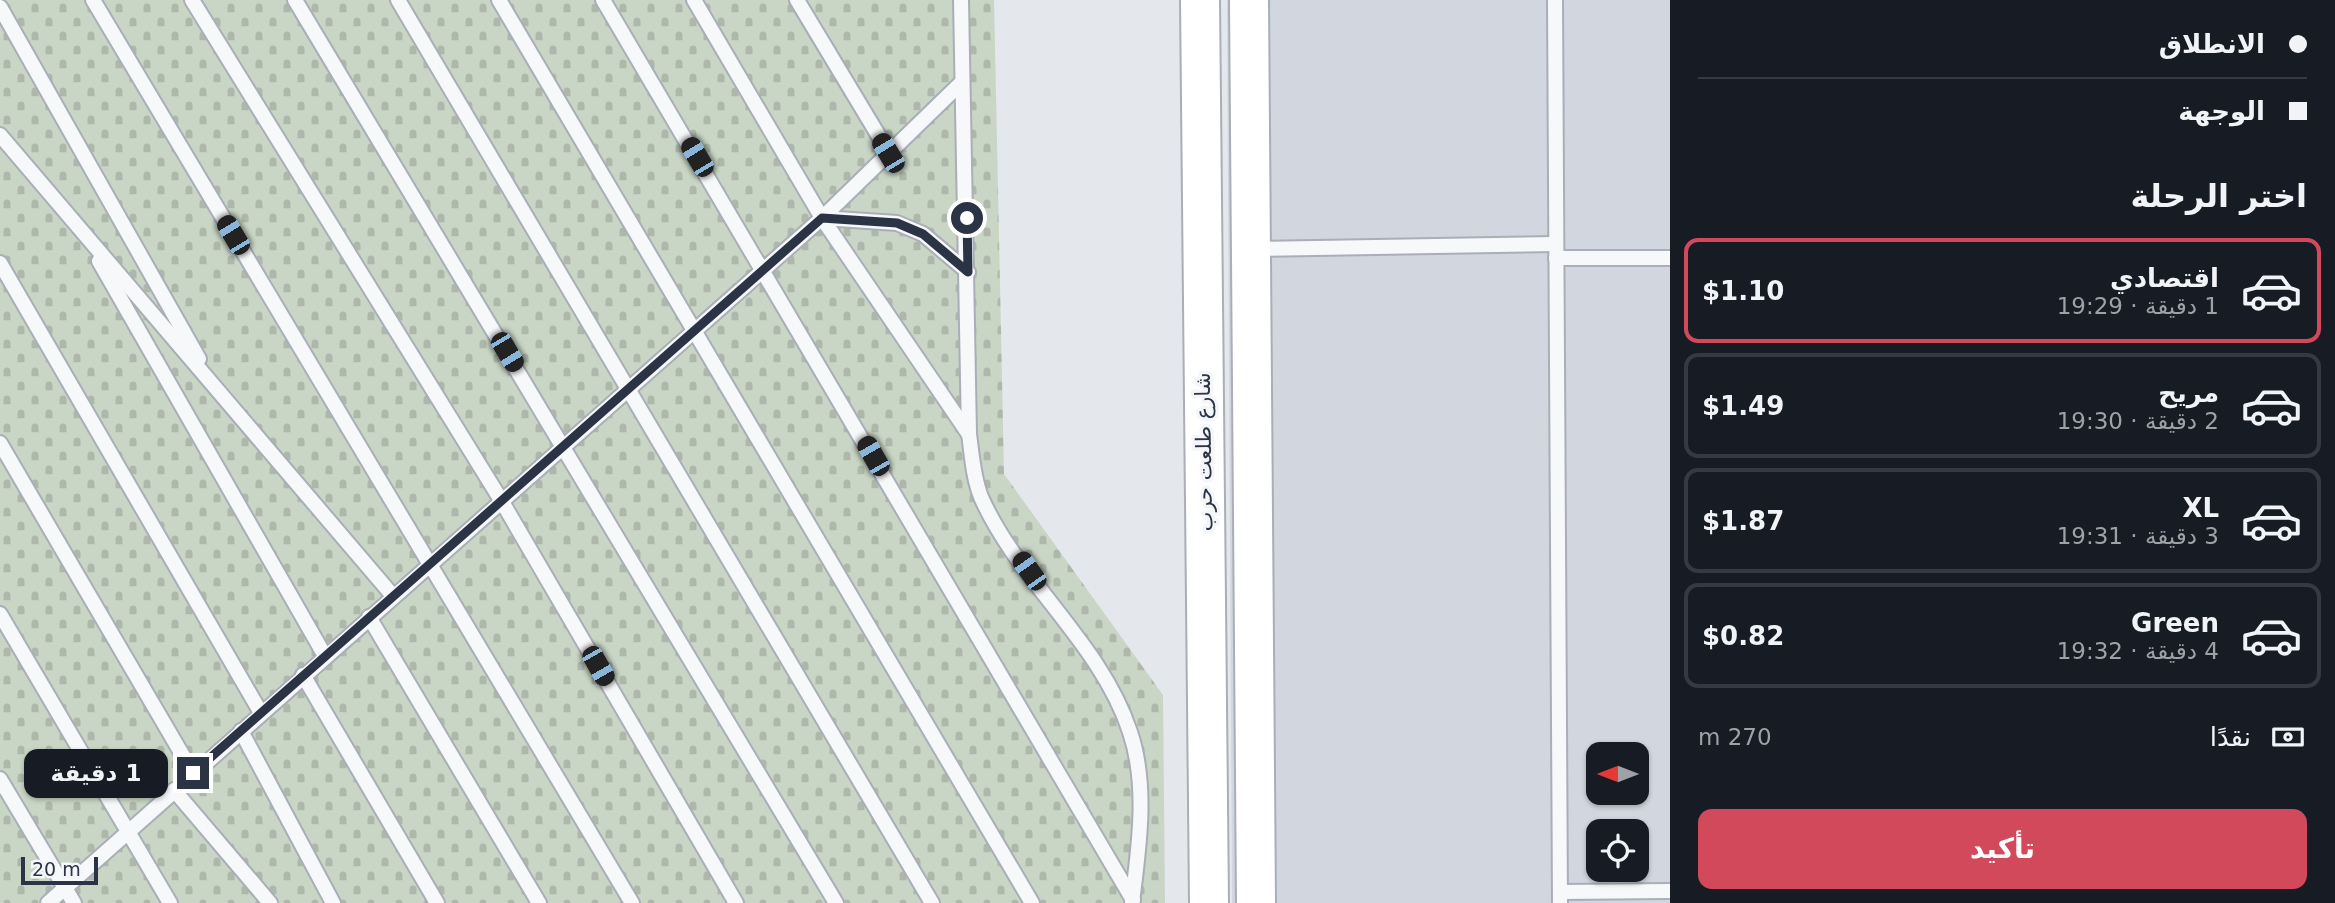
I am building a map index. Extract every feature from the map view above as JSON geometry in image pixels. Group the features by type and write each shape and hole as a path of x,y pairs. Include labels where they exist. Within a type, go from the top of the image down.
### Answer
{"main road":[{"name":"شارع طلعت حرب","path":"1200,0 1209,903"},
{"path":"1249,0 1256,903"}],"lane":[{"path":"93,0 632,903"},
{"path":"192,0 502,500 736,903"},
{"path":"295,0 836,903"},
{"path":"398,0 932,903"},
{"path":"499,0 1032,903"},
{"path":"603,0 764,269 1132,902"},
{"path":"694,0 822,218 969,434"},
{"path":"797,0 888,153"},
{"path":"961,0 969,434 974,476 998,527 1106,682 1130,731 1141,779 1132,902"},
{"path":"1555,0 1560,898 1670,891"},
{"path":"0,7 216,388"},
{"path":"48,903 822,218 962,82"},
{"path":"0,135 393,596"},
{"path":"822,218 897,223 923,234 968,272"},
{"path":"80,229 325,656"},
{"path":"1252,250 1556,251 1670,258"},
{"path":"0,263 261,713"},
{"path":"0,443 193,773"},
{"path":"0,614 170,903"},
{"path":"369,617 539,903"},
{"path":"303,675 437,903"},
{"path":"241,731 333,903"},
{"path":"0,779 74,903"},
{"path":"174,790 270,903"}],"shaded area":[{"path":"1227,0 1670,0 1670,903 1232,903"}],"green space":[{"path":"0,0 994,0 1004,474 1163,695 1165,903 0,903"}],"route":[{"path":"193,773 822,218 897,223 923,234 968,272 967,218"}]}
